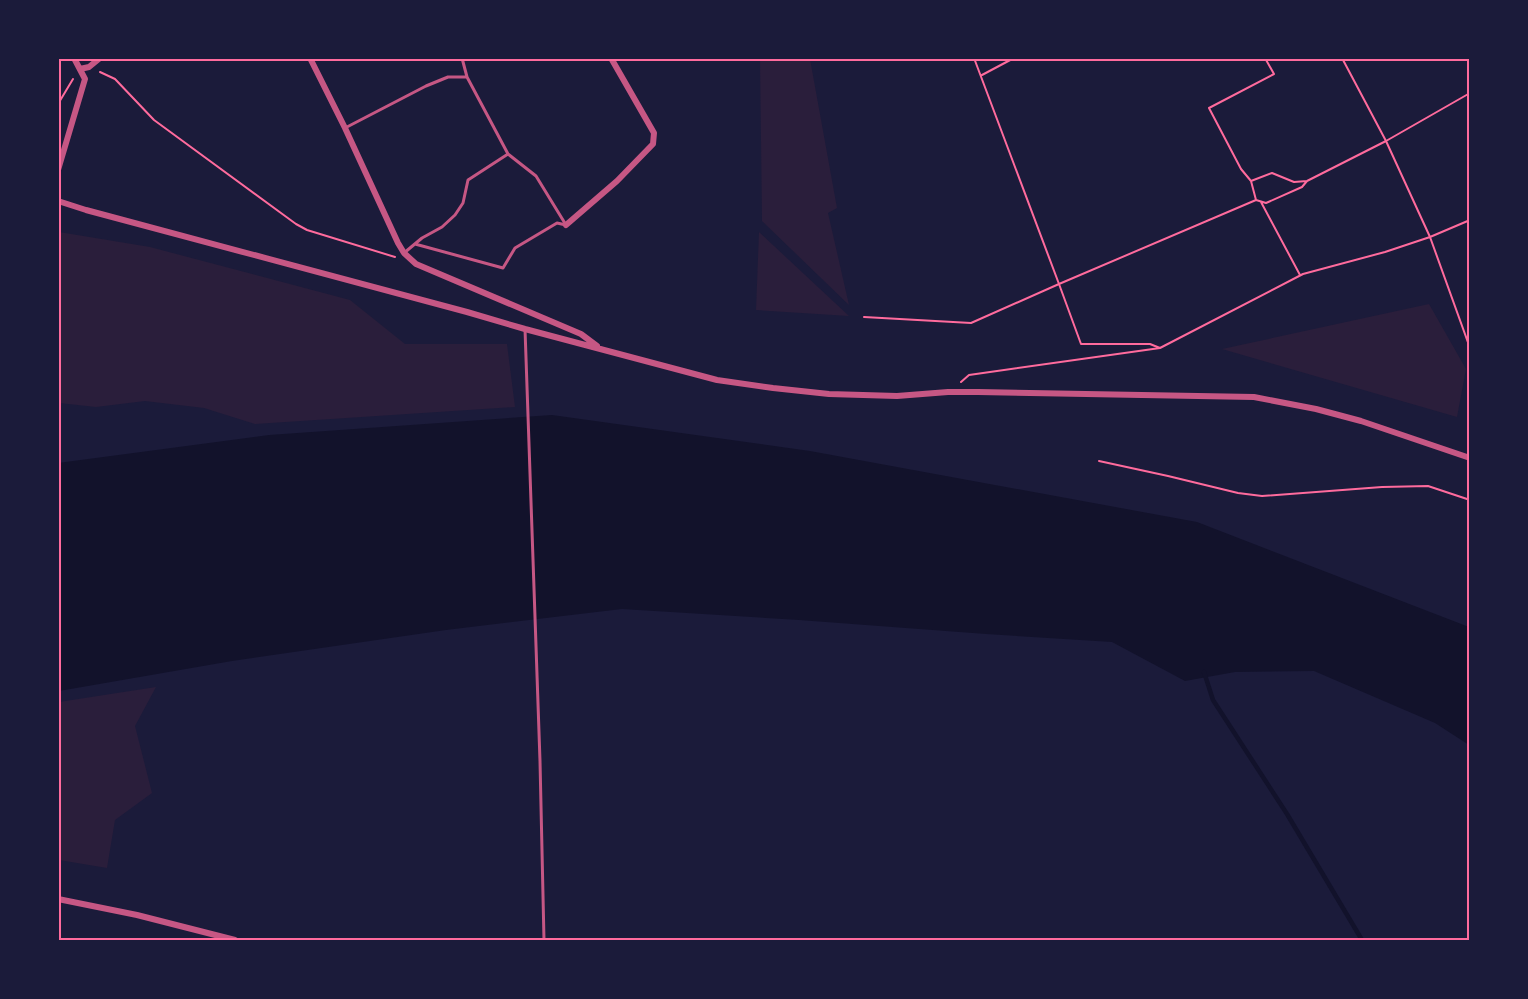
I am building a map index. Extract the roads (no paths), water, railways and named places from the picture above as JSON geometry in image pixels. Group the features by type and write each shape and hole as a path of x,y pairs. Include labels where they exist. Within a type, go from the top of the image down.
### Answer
{"street":[{"path":"58,170 85,79 74,58"},
{"path":"80,69 89,68 100,58"},
{"path":"310,58 404,253 416,264 581,334 600,349"},
{"path":"566,225 617,180 653,144 654,133 611,58"},
{"path":"58,201 717,380 772,388 852,395 1029,392 1254,396 1361,421 1470,458"},
{"path":"58,899 137,915 235,940"}],"lane":[{"path":"462,58 467,77 508,154 536,176 566,225"},
{"path":"345,128 426,86 448,77 467,77"},
{"path":"404,253 422,238 442,227 455,215 463,203 468,180 508,154"},
{"path":"415,244 503,268 514,248 557,223 566,225"},
{"path":"525,329 544,940"}],"waterway":[{"path":"1204,672 1213,700 1287,814 1362,940"}]}
